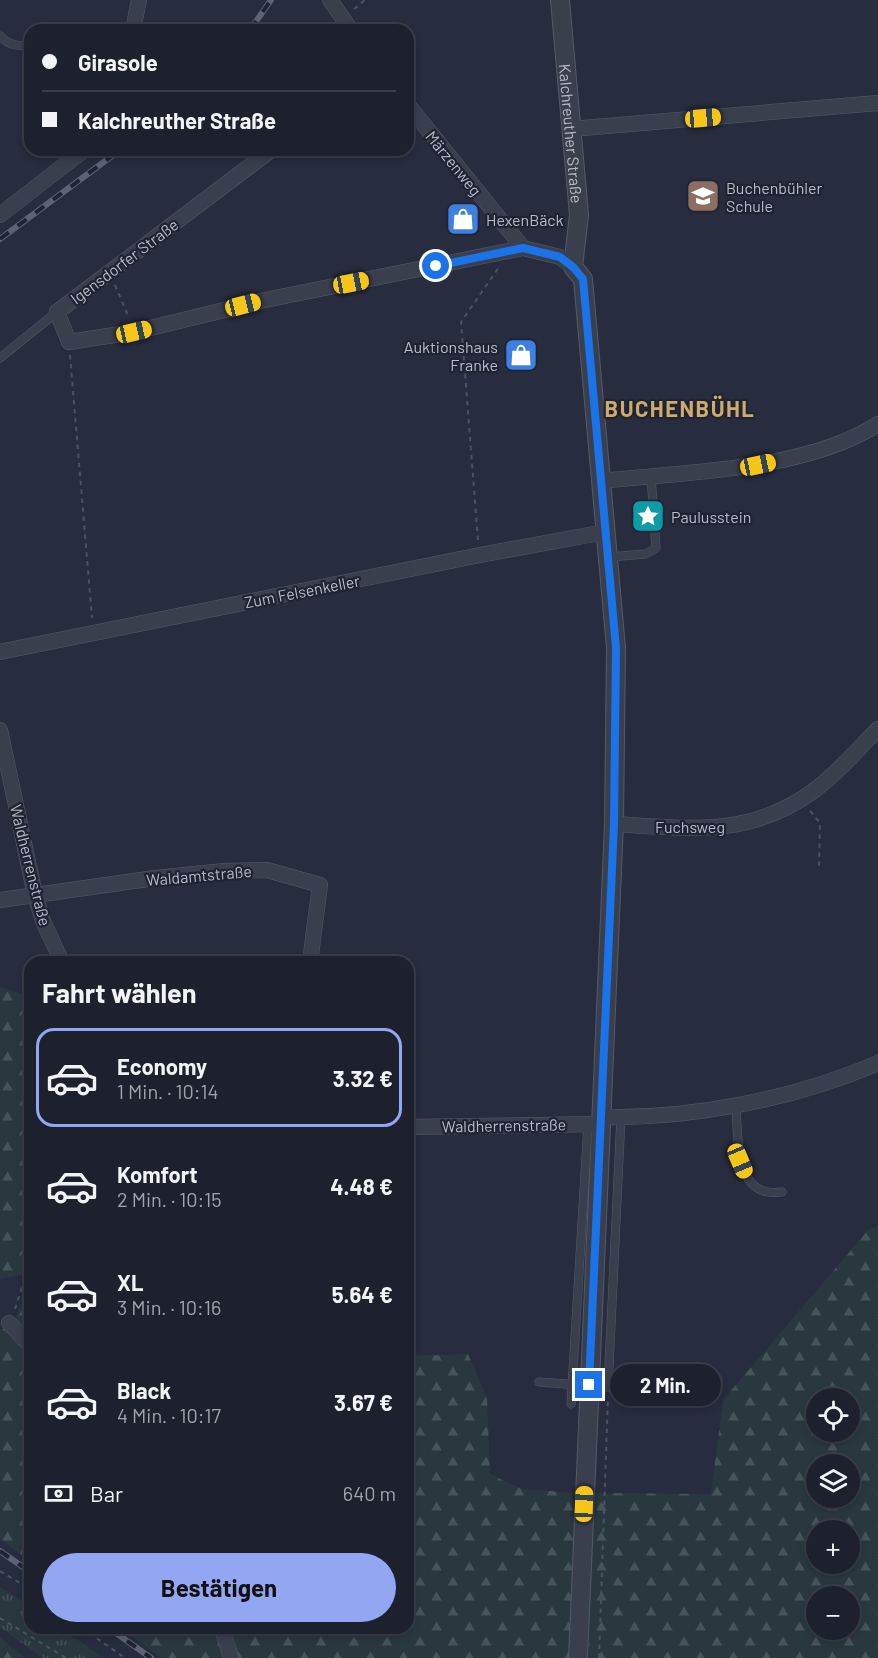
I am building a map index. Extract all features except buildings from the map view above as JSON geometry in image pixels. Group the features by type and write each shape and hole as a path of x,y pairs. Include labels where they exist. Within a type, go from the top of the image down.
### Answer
{"street":[{"path":"134,24 139,0"},
{"name":"Kalchreuther Straße","path":"560,0 579,215 573,267 583,279 617,683 614,824"},
{"path":"334,2 347,24"},
{"path":"571,129 878,103"},
{"name":"Märzenweg","path":"414,112 523,248"},
{"path":"0,215 76,156"},
{"name":"Igensdorfer Straße","path":"69,342 57,312 263,156"},
{"path":"69,342 134,332 265,300 523,248 560,257 573,267"},
{"path":"600,481 758,465 831,446 878,424"},
{"name":"Zum Felsenkeller","path":"0,652 605,532"},
{"name":"Fuchsweg","path":"614,824 701,829 727,827 773,815 800,800 832,774 878,729"},
{"name":"Waldherrenstraße","path":"0,730 35,895 43,921 59,956"},
{"path":"578,1658 581,1384 614,824"},
{"name":"Waldamtstraße","path":"0,900 189,874 267,870 320,885 311,956"},
{"name":"Waldherrenstraße","path":"414,1127 596,1122 621,1117 663,1115 736,1105 812,1088 878,1063"},
{"path":"9,1323 24,1339"},
{"path":"224,1634 231,1658"}],"lane":[{"path":"0,36 6,43 24,45"},
{"path":"0,358 57,312"},
{"path":"607,558 646,554 656,548 651,476"},
{"path":"736,1105 740,1161 745,1173 752,1185 766,1192 782,1192"},
{"path":"608,1388 621,1117"},
{"path":"539,1382 663,1391"},
{"path":"571,1404 581,1384"}],"path":[{"path":"480,555 460,322 502,262 501,253"},
{"path":"109,271 134,332"},
{"path":"69,342 93,633"},
{"path":"800,800 820,823 819,867"},
{"path":"18,1302 24,1281"},
{"path":"599,1658 608,1388"},
{"path":"0,1570 24,1585"},
{"path":"0,1618 24,1633"},
{"path":"26,1634 66,1658"},
{"path":"90,1634 124,1658"}],"green space":[{"path":"0,987 23,994 24,1274 0,1279"},
{"path":"878,1226 878,1658 589,1658 590,1493 711,1494 723,1400 869,1229"},
{"path":"24,1294 24,1334 14,1324"},
{"path":"0,1329 8,1329 24,1344 24,1557 0,1539"},
{"path":"468,1354 487,1398 490,1474 522,1489 578,1493 571,1658 237,1658 230,1634 414,1634 414,1356"},
{"path":"0,1587 24,1602 24,1634 69,1634 104,1658 43,1658 0,1627"},
{"path":"130,1634 217,1634 225,1658 161,1658"},
{"path":"0,1637 25,1658 0,1658"}],"railway":[{"path":"254,24 271,0"},
{"path":"0,239 112,156"},
{"path":"0,1551 24,1568"},
{"path":"117,1634 151,1658"}],"place":[{"name":"Buchenbühler Schule","path":"703,196"},
{"name":"HexenBäck","path":"463,219"},
{"name":"Auktionshaus Franke","path":"521,355"},
{"name":"Paulusstein","path":"648,516"}],"district":[{"name":"BUCHENBÜHL","path":"680,408"}],"route":[{"path":"436,266 523,248 560,257 583,279 616,648 617,683 614,824 589,1385"}]}
